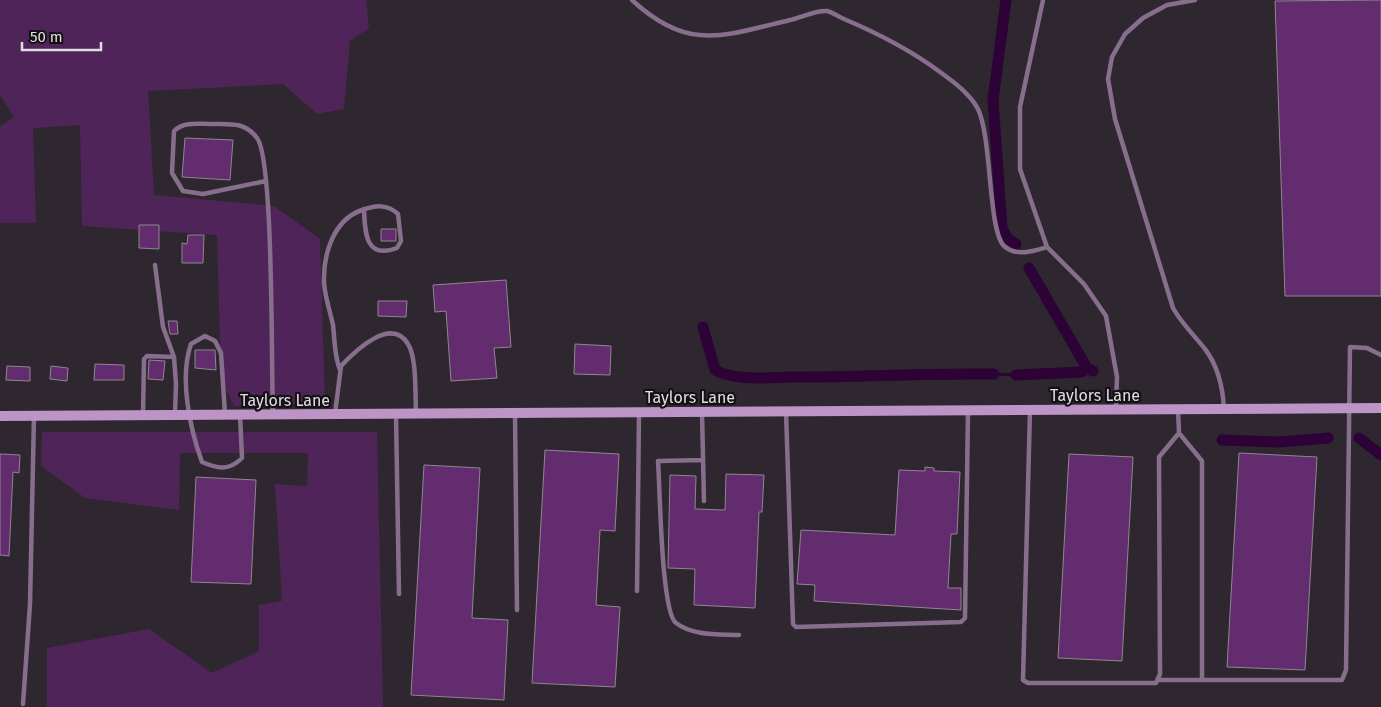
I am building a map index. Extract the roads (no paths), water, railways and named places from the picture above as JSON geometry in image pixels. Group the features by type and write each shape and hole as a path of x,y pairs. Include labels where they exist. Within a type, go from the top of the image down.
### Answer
{"street":[{"name":"Taylors Lane","path":"0,416 1381,408"}],"lane":[{"path":"632,0 651,18 694,36 726,35 827,11 899,46 946,76 965,92 978,110 990,168 997,232 1004,245 1012,250 1028,253 1048,247"},
{"path":"1043,0 1020,107 1020,169 1048,247 1084,284 1106,316 1117,378 1116,410"},
{"path":"1195,0 1167,5 1143,18 1125,34 1112,57 1108,79 1115,119 1173,308 1184,327 1206,350 1210,357 1217,371 1224,409"},
{"path":"266,178 203,194 183,191 172,174 172,140 174,131 178,126 190,124 237,124 245,126 257,138 263,150 266,178 273,415"},
{"path":"340,370 336,359 325,290 325,264 330,242 338,228 356,212 364,209 384,206 398,214 400,241 397,248 390,251 376,250 371,246 367,241 364,209"},
{"path":"155,265 163,328 174,357 176,384 175,415"},
{"path":"334,414 340,370 344,363 380,334 388,333 402,337 410,350 416,414"},
{"path":"225,415 221,353 215,341 205,336 192,344 189,352 188,390 189,415 202,462 219,469 234,466 242,458 240,415"},
{"path":"1030,410 1023,680 1028,683 1156,683 1159,680 1342,680 1345,676 1347,408 1350,394 1350,347 1367,348 1381,355"},
{"path":"143,415 144,359 148,356 174,357"},
{"path":"1159,680 1160,456 1178,433 1178,410"},
{"path":"786,412 793,624 796,627 962,622 965,618 968,411"},
{"path":"702,412 704,501"},
{"path":"515,413 517,610"},
{"path":"637,591 639,413"},
{"path":"396,414 399,594"},
{"path":"24,704 30,604 34,416"},
{"path":"1178,433 1202,460 1202,680"},
{"path":"703,460 658,461 664,583 670,613 674,622 686,629 703,633 739,635"}],"waterway":[{"path":"1006,0 993,100 1002,228 1007,238 1016,244"},
{"path":"1029,268 1087,368 1093,371"},
{"path":"703,327 715,370 733,376 765,378 994,374"},
{"path":"1016,375 1082,372 1087,368"},
{"path":"994,374 1016,375"},
{"path":"1222,440 1280,442 1328,438"},
{"path":"1359,438 1381,455"}]}
